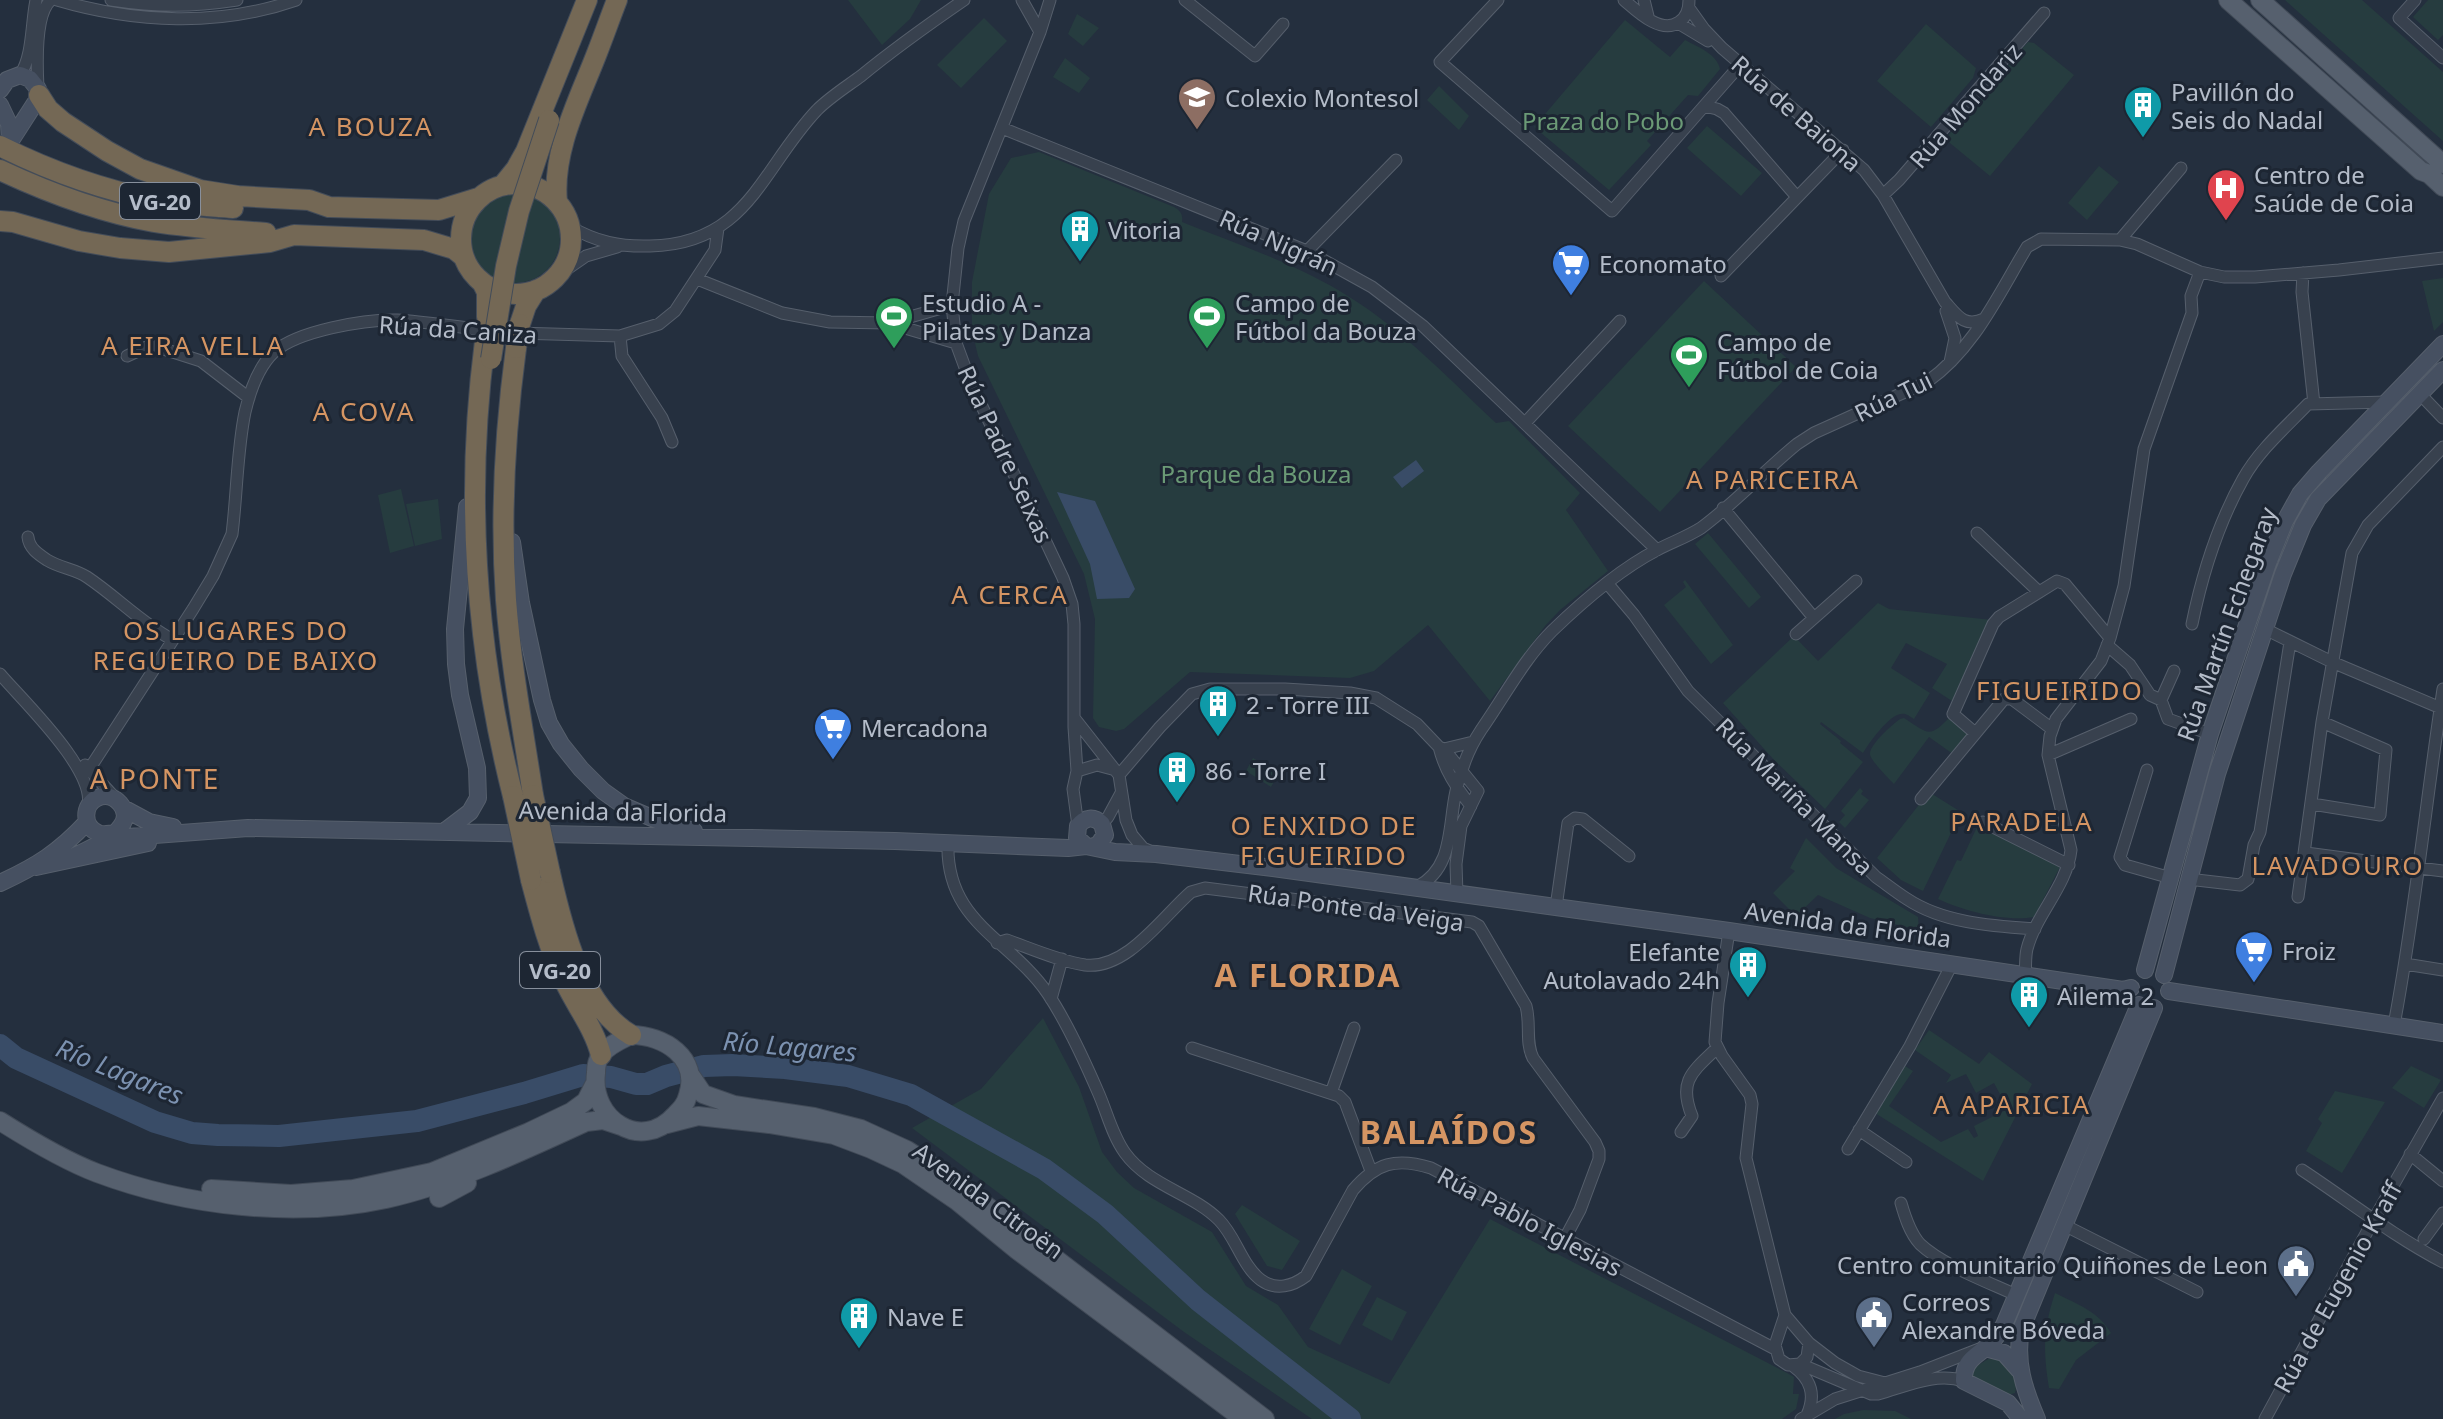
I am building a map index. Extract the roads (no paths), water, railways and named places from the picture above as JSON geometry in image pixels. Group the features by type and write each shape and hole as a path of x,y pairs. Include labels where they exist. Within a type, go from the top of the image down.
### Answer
{"highway":[{"path":"547,124 545,87 576,0"},
{"path":"503,185 547,124 587,0"},
{"name":"VG-20","path":"596,0 547,124 513,270 496,415 492,513 501,678 555,957 601,1055"},
{"name":"VG-20","path":"547,124 607,0"},
{"path":"557,202 557,167 617,0"},
{"path":"38,92 48,109 89,140 140,169 200,190 238,196 309,200 329,207 439,210 478,198 503,185 532,186 546,192 557,202 569,226 569,252 557,276 536,290 513,294 491,288 474,275 461,244 464,219 478,198"},
{"name":"VG-20","path":"0,146 109,190 162,202 235,208 329,207"},
{"name":"VG-20","path":"0,170 65,198 126,216 192,227 294,235"},
{"path":"0,221 101,246 169,252 270,242 294,235 424,240 443,245 464,257"},
{"path":"482,282 487,292 487,317 475,426 475,559 481,629 495,723 523,796"},
{"path":"523,796 506,599 506,449 520,324 536,290"},
{"name":"VG-20","path":"540,876 593,994 617,1027 631,1035"}],"main road":[{"path":"2228,0 2443,187"},
{"path":"2260,0 2441,159"},
{"path":"0,90 7,80 20,75 30,79 38,92 10,142 9,124 0,105"},
{"path":"2421,171 2424,180 2443,198"},
{"name":"Rúa Martín Echegaray","path":"2145,970 2210,734 2285,521 2300,494 2319,472 2443,344"},
{"name":"Rúa Martín Echegaray","path":"2167,983 2188,879 2217,774 2283,574 2303,525 2318,499 2443,370"},
{"path":"445,831 470,812 478,798 477,768 460,695 455,629 475,426"},
{"path":"506,449 513,557 549,723 561,744 603,791 642,815 692,829 701,837"},
{"path":"101,796 120,804 125,817 121,826 114,833 98,833 88,814 94,799 101,796"},
{"name":"Avenida da Florida","path":"120,804 149,822 190,831"},
{"name":"Avenida da Florida","path":"36,867 69,841 88,814"},
{"path":"1104,826 1103,841 1083,838 1087,818 1093,818 1104,826 1133,853"},
{"name":"Avenida da Florida","path":"68,859 114,833 128,837 248,828 948,842 1054,847 1083,838 1115,852 1156,854 1415,888 2123,990 2131,988"},
{"name":"Avenida da Florida","path":"0,883 36,867 190,831"},
{"path":"2167,983 2165,1002 2147,1006 2132,995 2135,977 2145,970 2155,970 2167,983 2443,1033"},
{"path":"2037,1419 2017,1354 2021,1330 2147,1006"},
{"path":"2021,1419 2008,1403 1964,1381 1964,1373 1968,1362 1985,1348 2004,1325 2147,1006"},
{"path":"0,1121 28,1139 95,1172 142,1188 213,1202 318,1209 388,1198 441,1183 586,1122 603,1120 621,1126 637,1131 655,1130 667,1124 695,1087 675,1049 661,1040 647,1035 631,1035 601,1055 593,1095 609,1118 621,1126"},
{"name":"Avenida Citroën","path":"695,1087 734,1105 814,1117 861,1129 907,1150 949,1177 1265,1419"},
{"path":"0,1110 99,1161 149,1178 221,1191 291,1194 353,1189 432,1172 571,1112 593,1095"},
{"name":"Avenida Citroën","path":"667,1124 698,1116 834,1135 903,1164 957,1201 1017,1250 1243,1419"},
{"path":"439,1198 513,1154"},
{"path":"1985,1348 2004,1353 2022,1378 2020,1397 2008,1403"}],"street":[{"path":"20,75 30,55 36,0"},
{"path":"38,92 37,66 43,11 54,0 128,16 189,19 223,18 296,0"},
{"path":"111,0 189,7 237,0"},
{"path":"557,276 586,256 622,246 681,244 718,228 740,211 819,109 912,36 964,0"},
{"path":"1022,0 1040,32"},
{"name":"Rúa Padre Seixas","path":"1050,0 964,221 952,305 956,343 971,383 1063,578 1072,604 1077,771 1073,789 1083,838"},
{"path":"1185,0 1255,56 1283,24"},
{"path":"1498,0 1440,62 1612,211 1741,64"},
{"name":"Rúa de Baiona","path":"1624,0 1659,25 1666,26 1678,23 1685,17 1690,3"},
{"path":"1644,0 1648,16"},
{"path":"2415,0 2399,18 2443,58"},
{"name":"Rúa de Baiona","path":"1690,3 1704,29 1722,48 1843,150 1883,195 1945,302 1955,338 1950,362"},
{"name":"Rúa Mondariz","path":"1883,195 2044,13"},
{"name":"Rúa de Baiona","path":"1678,23 1722,48"},
{"path":"1704,106 1724,113 1797,197"},
{"name":"Rúa Nigrán","path":"1002,128 1307,251 1349,273 1423,326 1657,550"},
{"path":"1721,276 1843,150"},
{"path":"1307,251 1396,160"},
{"path":"2120,240 2181,168"},
{"path":"569,226 589,238 622,246"},
{"name":"Rúa da Caniza","path":"90,768 213,576 232,534 245,414 263,366 273,353 288,342 329,329 394,320 517,333 620,336 659,324 675,311 715,250 718,228"},
{"name":"Rúa Tui","path":"1415,888 1436,873 1449,845 1456,788 1473,742 1535,650 1607,583 1657,550 1701,527 1814,433 1927,382 1964,350 2027,247 2034,241 2120,240 2137,244 2200,272 2224,277 2303,273 2443,258"},
{"path":"2025,975 2027,950 2069,865 2071,850 2048,755 2052,729 2056,719 2101,661 2109,642 2124,586 2144,449 2192,313 2191,296 2200,272"},
{"path":"2303,273 2302,292 2314,404"},
{"path":"697,279 782,313 830,322 888,323 956,343"},
{"name":"Rúa de Baiona","path":"1945,302 1963,320 1972,323 1984,319"},
{"path":"888,323 952,305"},
{"path":"1525,423 1620,321"},
{"path":"620,336 622,356 662,418 672,442"},
{"path":"127,356 151,345 201,361 249,398"},
{"path":"2420,394 2443,418"},
{"path":"2192,624 2198,596 2225,518 2244,477 2268,445 2308,404 2387,402"},
{"path":"2298,897 2322,722 2352,553 2368,525 2443,447"},
{"path":"1723,508 1814,618"},
{"path":"1977,533 2039,592"},
{"path":"28,537 28,542 41,555 87,577 150,628 173,640"},
{"path":"1796,634 1856,581"},
{"path":"1975,733 1953,714 1987,637 1999,617 2057,581 2065,584 2150,695 2161,700"},
{"name":"Rúa Mariña Mansa","path":"1607,583 1688,691 1876,877 1908,901 1944,917 2035,929"},
{"path":"2265,629 2332,662 2442,709"},
{"path":"2188,879 2240,885 2248,879 2254,845 2260,832 2290,642"},
{"path":"2174,671 2161,700 2168,719 2210,734"},
{"path":"0,674 71,755 87,785 90,799 88,814"},
{"path":"1116,772 1192,694 1210,689 1285,689 1350,693 1376,698 1417,724 1441,748 1461,770 1478,791 1471,806 1444,767 1441,748"},
{"path":"2394,1025 2443,689"},
{"path":"1921,799 2004,699 2012,699 2052,729"},
{"path":"1074,718 1116,772 1132,835 1143,848 1156,854"},
{"path":"2048,755 2131,719"},
{"path":"2312,804 2380,815 2386,750 2322,722"},
{"path":"1441,748 1473,742"},
{"path":"71,755 90,768 120,804"},
{"path":"1077,771 1097,765 1116,772"},
{"path":"2147,770 2120,857 2125,865 2171,878"},
{"path":"1104,826 1121,792"},
{"name":"Rúa Tui","path":"1457,894 1456,864 1461,826 1471,806"},
{"path":"1556,907 1568,823 1575,818 1583,819 1629,856"},
{"path":"1983,822 2069,865"},
{"path":"948,842 947,862 953,885 972,916 1034,976 1051,999 1090,1074 1125,1153 1135,1166 1221,1221 1260,1280 1278,1287 1297,1283 1306,1276 1353,1190 1371,1171 1345,1102 1331,1093 1192,1048"},
{"name":"Rúa Tui","path":"1449,845 1456,864"},
{"path":"2306,853 2443,871"},
{"name":"Rúa Ponte da Veiga","path":"997,943 1007,940 1062,959 1096,965 1117,959 1156,928 1191,892 1205,888 1472,922 1479,926 1526,1006 1529,1051 1599,1151 1599,1159 1580,1210 1564,1240"},
{"path":"1729,931 1715,1029 1717,1048 1750,1095 1752,1104 1746,1158 1785,1315 1809,1343 1847,1370 1885,1383"},
{"path":"1022,965 1032,956 1048,955"},
{"path":"1051,999 1062,959"},
{"path":"1848,1149 1910,1046 1952,964"},
{"path":"2405,964 2443,970"},
{"path":"1331,1093 1354,1028"},
{"path":"1681,1132 1692,1116 1685,1088 1689,1079 1717,1048"},
{"name":"Rúa de Eugenio Kraff","path":"2265,1419 2443,1098"},
{"path":"1859,1130 1906,1162"},
{"name":"Rúa de Eugenio Kraff","path":"2410,1154 2443,1181"},
{"name":"Rúa Pablo Iglesias","path":"1371,1171 1386,1164 1402,1162 1431,1168 1564,1240 1776,1345"},
{"path":"2302,1170 2382,1227 2443,1262"},
{"path":"1901,1203 1918,1242 1956,1267 2016,1295"},
{"path":"2424,1239 2443,1213"},
{"path":"2064,1225 2197,1292"},
{"path":"1785,1315 1776,1345 1779,1359 1860,1390 1878,1394 1943,1377 1964,1381"},
{"path":"1776,1345 1789,1332 1798,1332"},
{"path":"1797,1365 1807,1357 1809,1343"},
{"path":"1804,1417 1835,1399 1985,1348"},
{"path":"1797,1365 1808,1380 1813,1398 1804,1417"}],"water":[{"path":"1416,460 1424,471 1402,488 1393,477"},
{"path":"1057,492 1095,501 1135,589 1129,598 1097,599 1090,564"}],"waterway":[{"name":"Río Lagares","path":"0,1045 16,1058 155,1122 192,1133 218,1135 279,1136 417,1121 583,1075 647,1084 704,1066 733,1065 848,1076 911,1095 1044,1169 1105,1214 1198,1300 1350,1419"}],"place":[{"name":"Colexio Montesol","path":"1197,131"},
{"name":"Pavillón do Seis do Nadal","path":"2143,139"},
{"name":"Centro de Saúde de Coia","path":"2226,222"},
{"name":"Vitoria","path":"1080,263"},
{"name":"Economato","path":"1571,297"},
{"name":"Estudio A - Pilates y Danza","path":"894,350"},
{"name":"Campo de Fútbol da Bouza","path":"1207,350"},
{"name":"Campo de Fútbol de Coia","path":"1689,389"},
{"name":"2 - Torre III","path":"1218,738"},
{"name":"Mercadona","path":"833,761"},
{"name":"86 - Torre I","path":"1177,804"},
{"name":"Froiz","path":"2254,984"},
{"name":"Elefante Autolavado 24h","path":"1748,999"},
{"name":"Ailema 2","path":"2029,1029"},
{"name":"Centro comunitario Quiñones de Leon","path":"2296,1298"},
{"name":"Correos Alexandre Bóveda","path":"1874,1349"},
{"name":"Nave E","path":"859,1350"}],"district":[{"name":"A BOUZA","path":"371,126"},
{"name":"A EIRA VELLA","path":"193,345"},
{"name":"A COVA","path":"364,411"},
{"name":"A PARICEIRA","path":"1773,479"},
{"name":"A CERCA","path":"1010,594"},
{"name":"OS LUGARES DO REGUEIRO DE BAIXO","path":"236,645"},
{"name":"FIGUEIRIDO","path":"2060,690"},
{"name":"A PONTE","path":"155,778"},
{"name":"PARADELA","path":"2022,821"},
{"name":"O ENXIDO DE FIGUEIRIDO","path":"1324,840"},
{"name":"LAVADOURO","path":"2338,865"},
{"name":"A FLORIDA","path":"1308,974"},
{"name":"A APARICIA","path":"2012,1104"},
{"name":"BALAÍDOS","path":"1449,1131"}],"park label":[{"name":"Praza do Pobo","path":"1603,120"},
{"name":"Parque da Bouza","path":"1256,473"}]}
